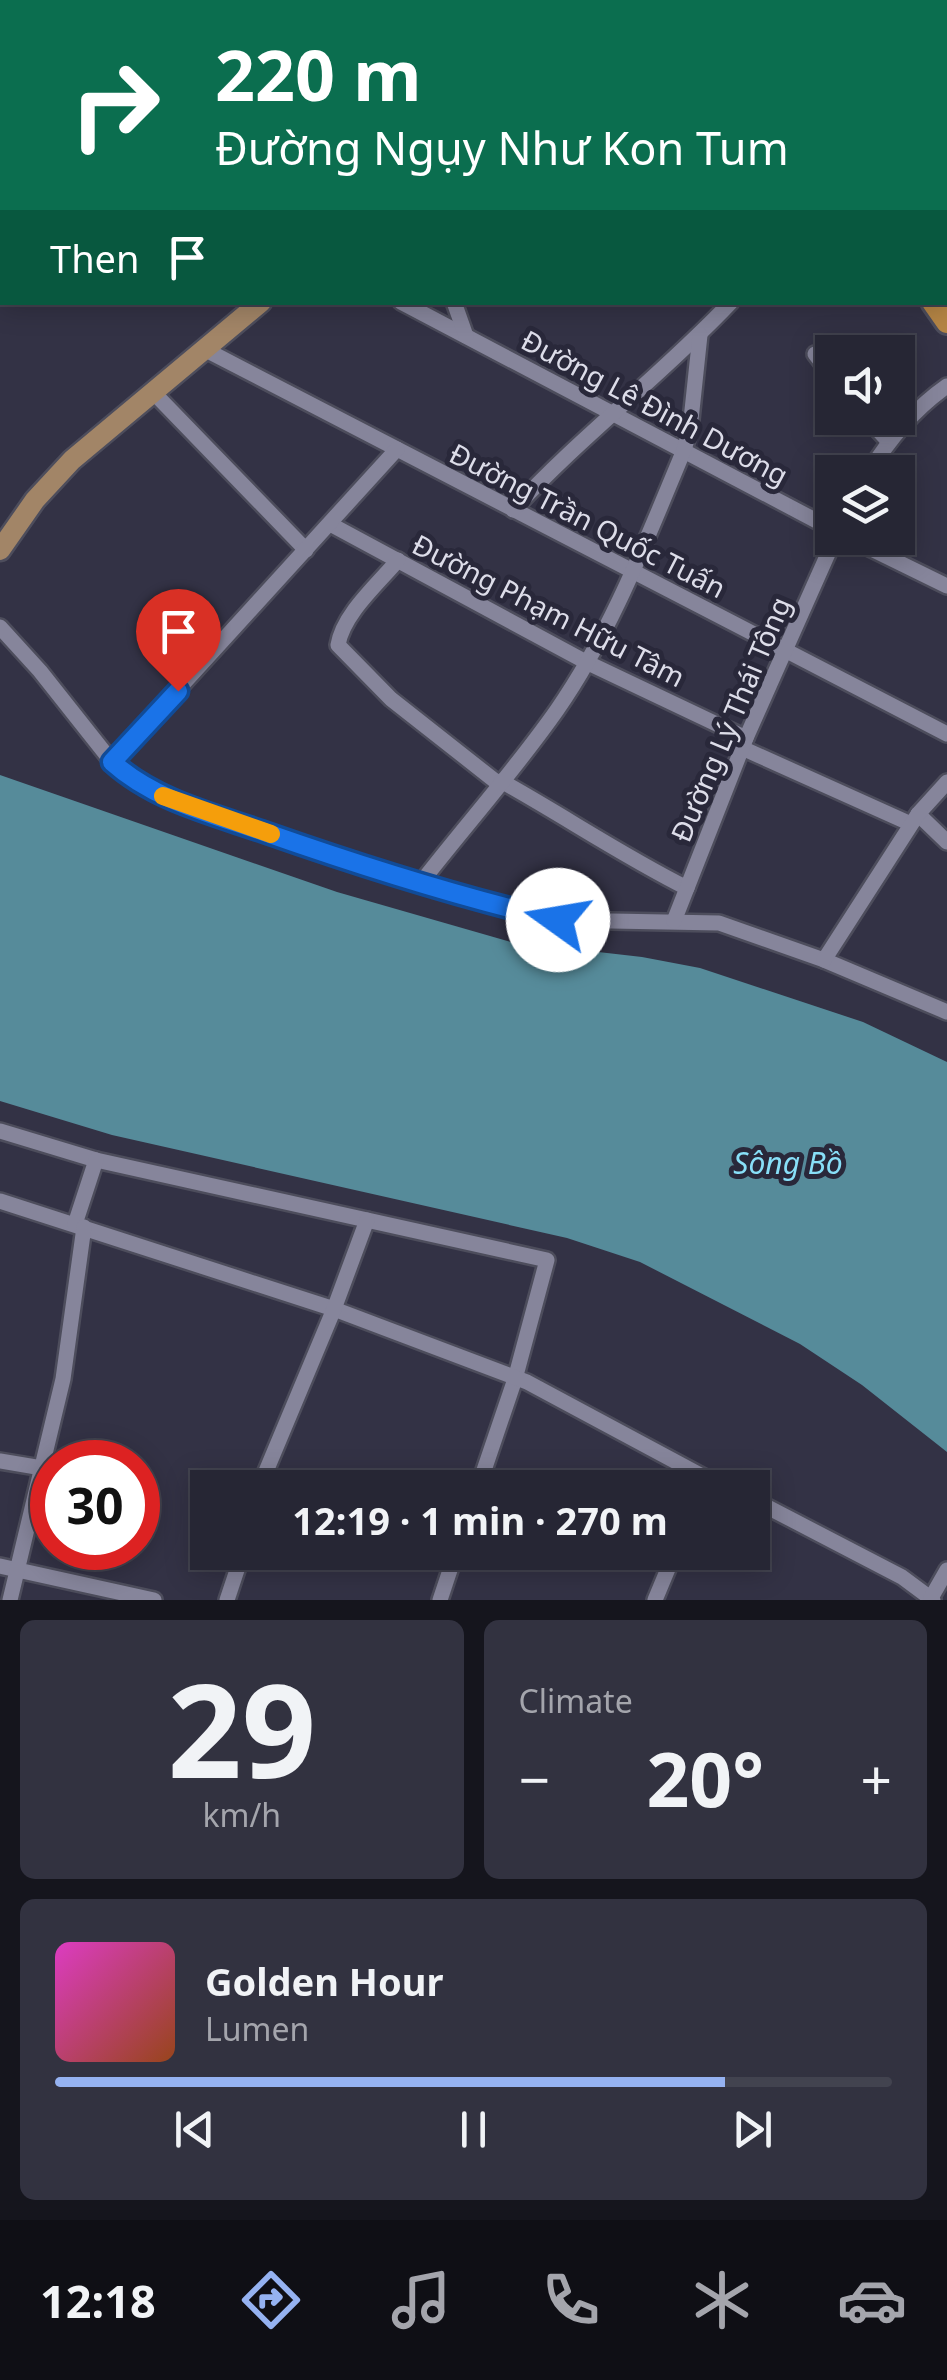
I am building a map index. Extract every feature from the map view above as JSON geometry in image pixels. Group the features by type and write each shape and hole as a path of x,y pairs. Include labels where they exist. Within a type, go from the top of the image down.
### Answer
{"main road":[{"path":"0,550 35,500 72,460 258,305"}],"street":[{"name":"Đường Lê Đình Dương","path":"407,305 815,520"},
{"path":"455,305 466,336"},
{"path":"513,510 551,468 700,336 728,305"},
{"path":"420,884 558,709 633,571 690,429 700,336"},
{"name":"Đường Trần Quốc Tuấn","path":"206,350 947,734"},
{"path":"880,455 929,398 947,386"},
{"path":"154,393 306,550"},
{"path":"882,435 888,441"},
{"path":"112,762 396,449"},
{"name":"Đường Phạm Hữu Tâm","path":"330,524 744,743 915,819 947,842"},
{"name":"Đường Lý Thái Tông","path":"674,922 744,743 827,555"},
{"path":"884,555 947,586"},
{"path":"398,560 348,622 338,645 391,699 500,782 687,888"},
{"path":"0,627 112,762 131,780 171,800 420,884 558,920 719,923 824,960 947,1012"},
{"path":"824,960 915,819 947,782"},
{"path":"0,1131 96,1160 547,1260 515,1379 484,1470"},
{"path":"49,1440 63,1379 79,1225 96,1160"},
{"path":"0,1201 334,1309 527,1382 681,1470"},
{"path":"267,1470 334,1309 366,1220"},
{"path":"0,1461 30,1466"},
{"path":"770,1508 902,1577 932,1599 947,1570"},
{"path":"10,1600 30,1523"},
{"path":"0,1566 154,1600"},
{"path":"227,1600 237,1570"},
{"path":"440,1600 450,1570"},
{"path":"654,1600 666,1570"}],"water":[{"name":"Sông Bồ","path":"0,775 337,892 511,942 700,968 863,1022 947,1062 947,1452 862,1385 800,1344 640,1262 567,1238 112,1135 0,1101"}],"slow traffic":[{"path":"163,796 271,834"}],"route":[{"path":"178,691 112,762 131,780 171,800 354,863 487,904 558,920"}]}
